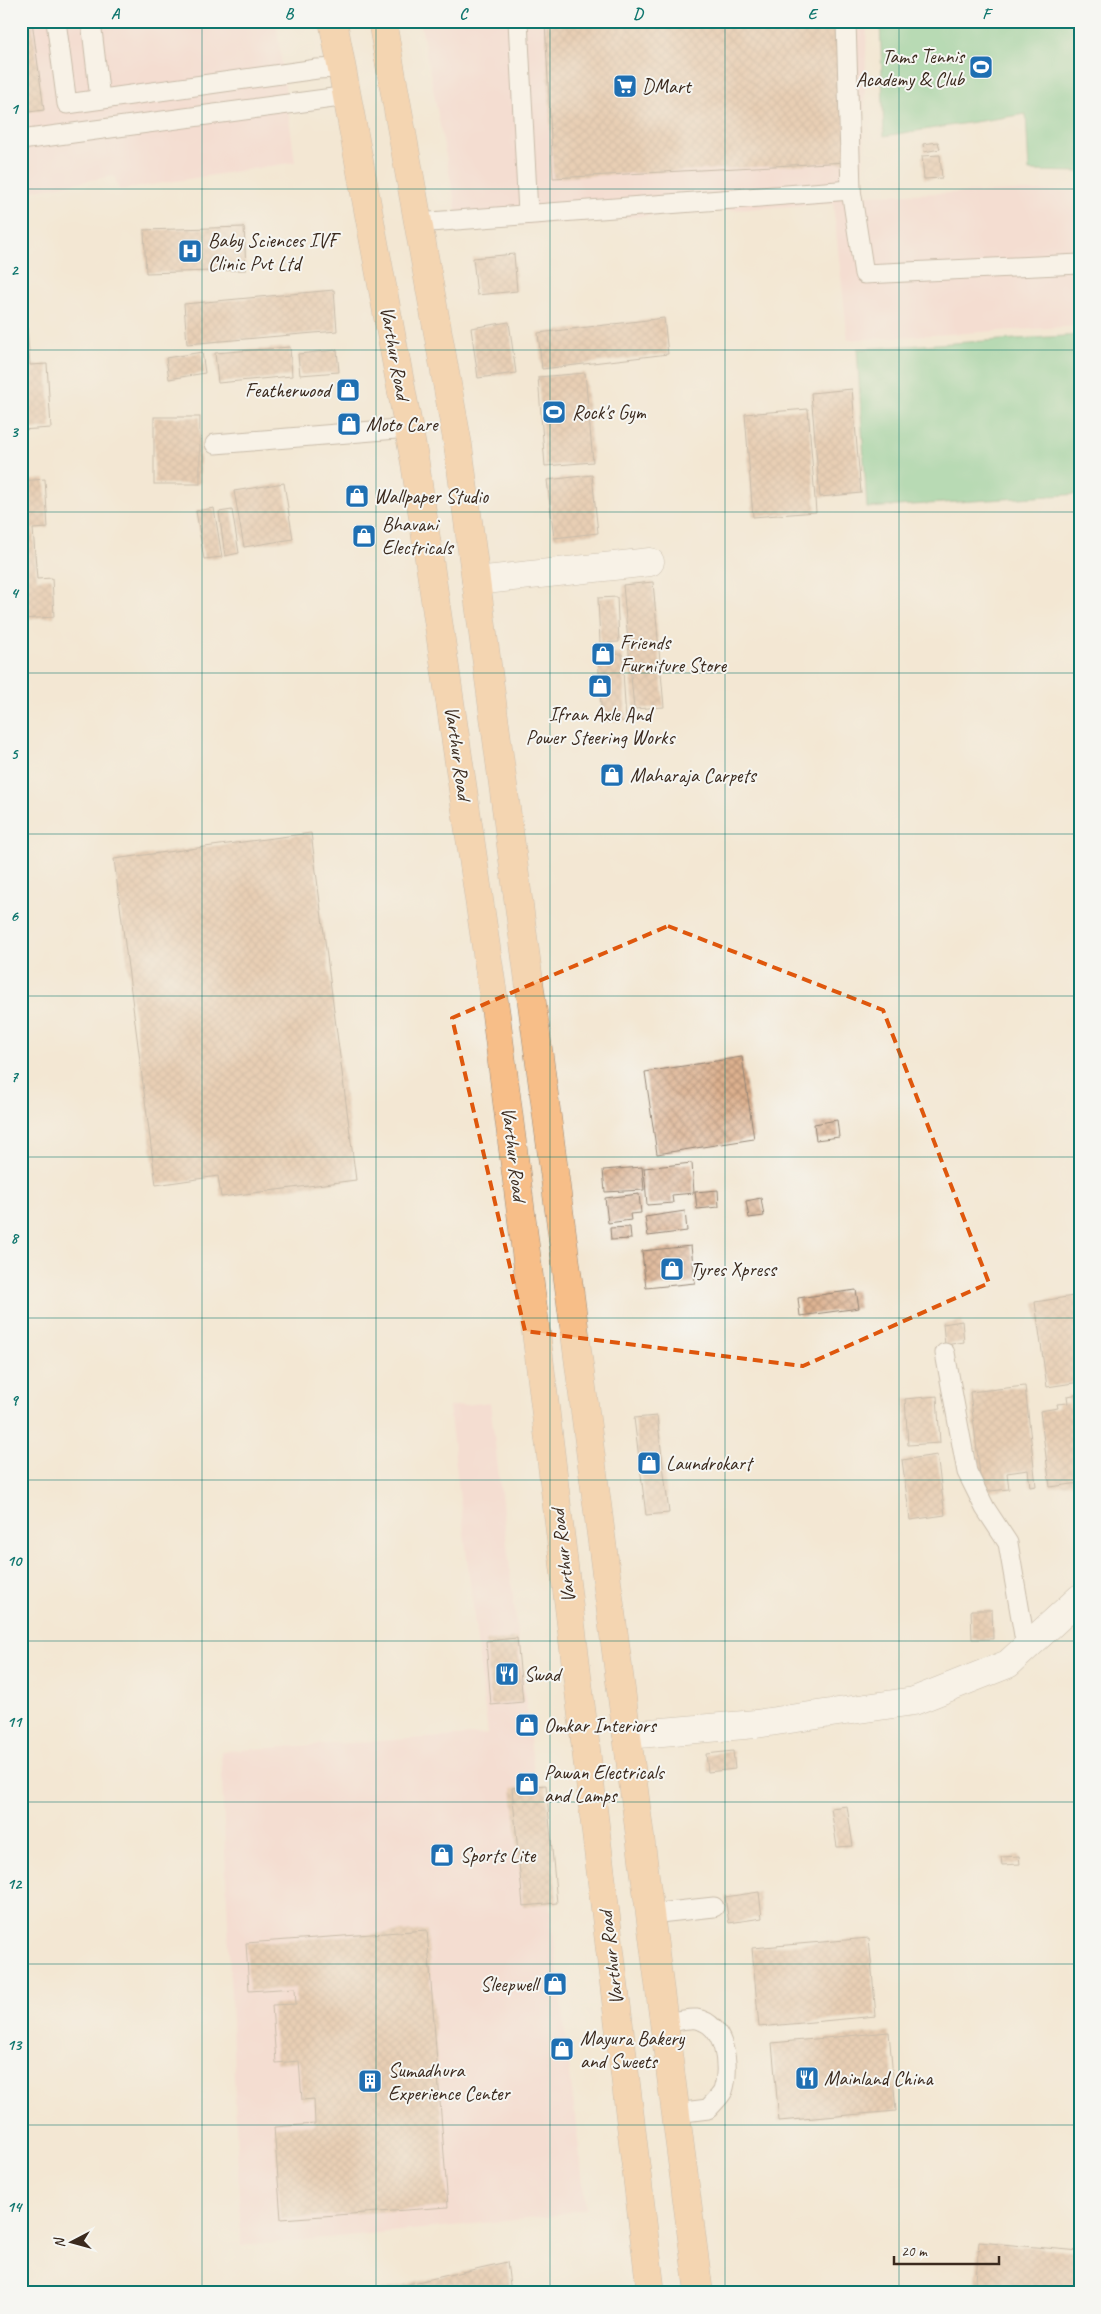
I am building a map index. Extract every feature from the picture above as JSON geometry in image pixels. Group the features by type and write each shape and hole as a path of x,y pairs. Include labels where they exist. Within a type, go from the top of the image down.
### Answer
{"main road":[{"name":"Varthur Road","path":"333,21 409,428 496,1015 652,2293"},
{"name":"Varthur Road","path":"382,21 458,445 628,1735 699,2293"},
{"path":"496,1015 533,1010"}],"street":[{"path":"476,581 650,562"},
{"path":"628,1735 756,1724 914,1701 1008,1664 1080,1598"}],"lane":[{"path":"56,21 67,104 317,69 341,68"},
{"path":"91,21 100,99"},
{"path":"518,21 528,213"},
{"path":"846,21 851,190 864,274 1080,264"},
{"path":"21,140 348,96"},
{"path":"417,223 528,213 851,190"},
{"path":"215,444 409,428"},
{"path":"945,1353 967,1472 985,1508 1008,1543 1026,1647"},
{"path":"650,1914 714,1907"},
{"path":"665,2023 696,2019 712,2026 723,2044 726,2070 723,2092 708,2109 676,2113"}],"highlighted area":[{"path":"668,926 883,1010 989,1283 803,1366 525,1331 452,1018"}],"shaded area":[{"path":"21,21 119,21 119,24 276,21 295,162 119,190 114,176 21,193"},
{"path":"420,21 867,21 862,195 1080,190 1080,326 848,340 833,203 460,229"},
{"path":"490,1402 586,2208 547,2217 241,2246 221,1751 488,1734 449,1407"}],"green space":[{"name":"Tams Tennis Academy & Club","path":"880,21 1080,21 1080,172 1029,171 1026,114 884,136"},
{"path":"1080,335 1080,494 867,508 857,349"}],"building":[{"path":"21,21 32,21 44,110 21,113"},
{"path":"545,21 839,21 847,162 553,178"},
{"path":"938,142 940,149 924,152 923,144"},
{"path":"940,155 942,178 924,179 922,156"},
{"path":"244,227 246,270 146,273 144,230"},
{"path":"514,254 517,291 477,295 473,258"},
{"path":"334,290 337,331 187,344 184,304"},
{"path":"21,300 25,300 30,365 47,364 51,428 21,430"},
{"path":"664,318 668,354 542,369 538,333"},
{"path":"509,322 516,373 478,378 471,328"},
{"path":"290,347 292,376 218,383 215,353"},
{"path":"337,350 339,372 300,375 298,354"},
{"path":"202,352 205,373 169,379 166,358"},
{"path":"585,373 593,462 545,466 538,377"},
{"path":"852,389 861,493 820,497 811,393"},
{"path":"808,409 816,512 753,517 745,414"},
{"path":"154,417 200,417 200,484 154,484"},
{"path":"592,475 598,533 554,538 547,480"},
{"path":"45,479 48,528 33,529 37,579 52,578 54,617 21,619 21,481"},
{"path":"284,483 293,539 244,547 234,491"},
{"path":"214,508 222,557 204,559 196,511"},
{"path":"232,510 239,553 225,556 219,512"},
{"path":"653,582 664,707 634,709 623,585"},
{"path":"617,597 619,642 600,643 598,598"},
{"path":"622,654 626,721 602,722 598,655"},
{"path":"311,833 356,1180 221,1197 218,1176 156,1185 114,859"},
{"path":"742,1057 754,1139 657,1154 645,1072"},
{"path":"837,1120 839,1137 816,1140 814,1124"},
{"path":"692,1163 694,1193 672,1195 673,1203 647,1205 644,1168"},
{"path":"642,1167 644,1190 605,1192 603,1170"},
{"path":"718,1190 719,1207 697,1209 695,1192"},
{"path":"639,1194 641,1213 630,1214 631,1220 608,1223 605,1198"},
{"path":"761,1198 764,1216 749,1218 746,1201"},
{"path":"685,1211 687,1231 648,1236 645,1217"},
{"path":"630,1227 631,1239 611,1240 610,1228"},
{"path":"691,1246 695,1283 646,1288 642,1251"},
{"path":"856,1290 859,1308 800,1316 798,1298"},
{"path":"1080,1295 1080,1382 1047,1387 1035,1302"},
{"path":"962,1321 964,1342 945,1345 943,1324"},
{"path":"1025,1386 1036,1486 1030,1487 1028,1470 1007,1473 1009,1489 982,1492 970,1392"},
{"path":"1080,1394 1080,1483 1050,1487 1040,1411 1058,1408 1057,1404 1068,1403 1067,1396"},
{"path":"937,1396 940,1443 908,1445 905,1399"},
{"path":"657,1416 669,1513 646,1515 634,1418"},
{"path":"937,1455 945,1515 910,1520 902,1460"},
{"path":"971,1610 992,1610 993,1639 972,1639"},
{"path":"517,1638 523,1702 491,1705 486,1641"},
{"path":"733,1751 735,1769 708,1772 706,1754"},
{"path":"546,1785 557,1903 523,1906 512,1788"},
{"path":"847,1806 853,1846 837,1847 831,1808"},
{"path":"1019,1856 1020,1864 1002,1865 1001,1857"},
{"path":"759,1892 762,1918 729,1923 725,1897"},
{"name":"Sumadhura Experience Center","path":"427,1930 448,2207 281,2219 274,2127 315,2124 314,2099 302,2100 299,2061 276,2063 272,2005 296,2004 295,1988 249,1991 246,1943"},
{"path":"869,1938 876,2016 759,2027 752,1948"},
{"path":"889,2032 896,2111 779,2121 772,2043"},
{"path":"979,2242 1080,2251 1080,2293 975,2293"},
{"path":"507,2262 511,2293 372,2293 372,2292"}],"place":[{"name":"Tams Tennis Academy & Club","path":"981,67"},
{"name":"DMart","path":"625,86"},
{"name":"Baby Sciences IVF Clinic Pvt Ltd","path":"190,251"},
{"name":"Featherwood","path":"348,390"},
{"name":"Rock's Gym","path":"554,412"},
{"name":"Moto Care","path":"349,424"},
{"name":"Wallpaper Studio","path":"357,496"},
{"name":"Bhavani Electricals","path":"364,536"},
{"name":"Friends Furniture Store","path":"603,654"},
{"name":"Ifran Axle And Power Steering Works","path":"600,686"},
{"name":"Maharaja Carpets","path":"612,775"},
{"name":"Tyres Xpress","path":"672,1269"},
{"name":"Laundrokart","path":"649,1463"},
{"name":"Swad","path":"507,1674"},
{"name":"Omkar Interiors","path":"527,1725"},
{"name":"Pawan Electricals and Lamps","path":"527,1784"},
{"name":"Sports Lite","path":"442,1855"},
{"name":"Sleepwell","path":"555,1984"},
{"name":"Mayura Bakery and Sweets","path":"562,2049"},
{"name":"Mainland China","path":"807,2078"},
{"name":"Sumadhura Experience Center","path":"370,2081"}]}
